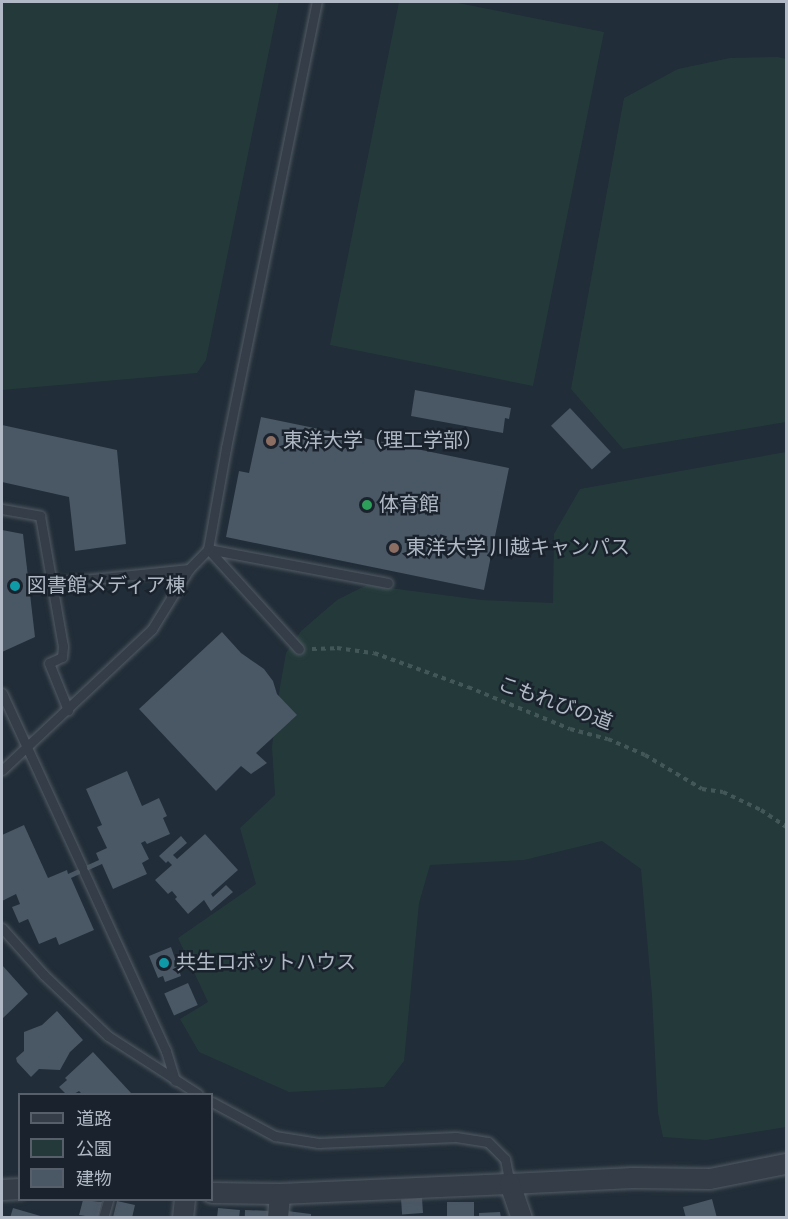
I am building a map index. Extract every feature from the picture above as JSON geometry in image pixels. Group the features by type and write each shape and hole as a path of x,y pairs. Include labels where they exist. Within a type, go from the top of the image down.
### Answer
{"street":[{"path":"213,1193 280,1194 633,1178 710,1179 786,1164"},
{"path":"510,1184 522,1218"},
{"path":"2,1190 18,1189"},
{"path":"278,1218 280,1194"},
{"path":"183,1218 185,1201"}],"lane":[{"path":"2,770 27,749 152,629 189,569 208,549 226,448 317,2"},
{"path":"2,509 40,516 54,583 63,646 62,657 49,663 68,710"},
{"path":"208,549 388,583"},
{"path":"208,549 299,649"},
{"path":"54,583 189,569"},
{"path":"2,693 166,1052 175,1081"},
{"path":"2,928 44,975 108,1036 195,1093"},
{"path":"213,1103 275,1136 318,1143 456,1137 488,1142 504,1159 510,1184"},
{"path":"103,1218 108,1201"}],"path":[{"name":"こもれびの道","path":"299,649 337,648 374,653 468,687 520,710 608,739 645,755 702,789 723,792 761,810 786,827"}],"green space":[{"path":"2,2 279,2 206,360 197,373 2,390"},
{"path":"399,2 453,2 604,32 533,386 330,345"},
{"path":"778,57 786,59 786,422 623,449 571,389 624,98 678,69 730,58"},
{"path":"786,452 786,1127 706,1140 663,1137 658,1113 652,996 641,869 602,841 524,860 430,865 419,903 404,1061 384,1087 289,1092 199,1052 180,1019 208,1002 178,938 256,884 240,828 275,795 272,747 280,687 286,653 301,631 337,600 367,585 481,600 553,603 554,534 580,489"}],"building":[{"path":"415,390 511,408 509,419 505,418 503,433 411,416"},
{"path":"570,408 611,452 592,470 551,426"},
{"name":"体育館","path":"261,417 509,468 484,590 226,537 239,471 249,473"},
{"path":"2,425 117,450 126,544 75,551 69,497 2,482"},
{"name":"図書館メディア棟","path":"2,530 23,534 35,637 2,652"},
{"path":"222,632 241,653 264,669 273,681 277,694 297,715 256,753 267,763 251,774 241,766 216,791 139,709"},
{"path":"127,771 142,806 159,798 167,816 163,818 170,834 147,844 145,841 141,843 149,859 142,863 147,874 113,889 102,864 71,878 94,930 59,945 56,937 39,944 28,919 19,923 12,907 20,904 16,894 2,901 2,835 24,825 48,878 67,870 68,874 99,860 96,853 107,848 97,827 102,825 86,789"},
{"path":"205,834 238,870 211,894 213,897 226,885 233,892 211,911 204,900 188,914 175,899 177,897 172,891 168,894 155,880 172,865 159,856 181,836 187,843 173,855 177,859"},
{"name":"共生ロボットハウス","path":"171,947 181,976 165,982 163,976 158,978 149,956"},
{"path":"2,965 28,994 2,1019"},
{"path":"188,983 198,1005 174,1016 164,994"},
{"path":"57,1011 83,1040 70,1052 60,1070 39,1069 31,1077 16,1058 24,1051 24,1032 42,1025"},
{"path":"93,1052 131,1093 81,1093 79,1091 65,1093 59,1087 67,1080 65,1078"},
{"path":"422,1198 423,1213 402,1214 401,1199"},
{"path":"712,1199 717,1218 686,1218 683,1207"},
{"path":"83,1201 102,1202 98,1218 79,1215"},
{"path":"117,1201 135,1205 132,1218 113,1217"},
{"path":"447,1202 474,1202 474,1218 447,1218"},
{"path":"13,1208 44,1217 44,1218 10,1218"},
{"path":"218,1208 240,1210 239,1218 217,1218"},
{"path":"245,1210 271,1211 271,1218 245,1218"},
{"path":"287,1211 311,1214 311,1218 287,1218"},
{"path":"500,1212 501,1218 479,1218 479,1213"}],"place":[{"name":"東洋大学（理工学部）","path":"271,441"},
{"name":"体育館","path":"367,505"},
{"name":"東洋大学 川越キャンパス","path":"394,548"},
{"name":"図書館メディア棟","path":"15,586"},
{"name":"共生ロボットハウス","path":"164,963"}]}
